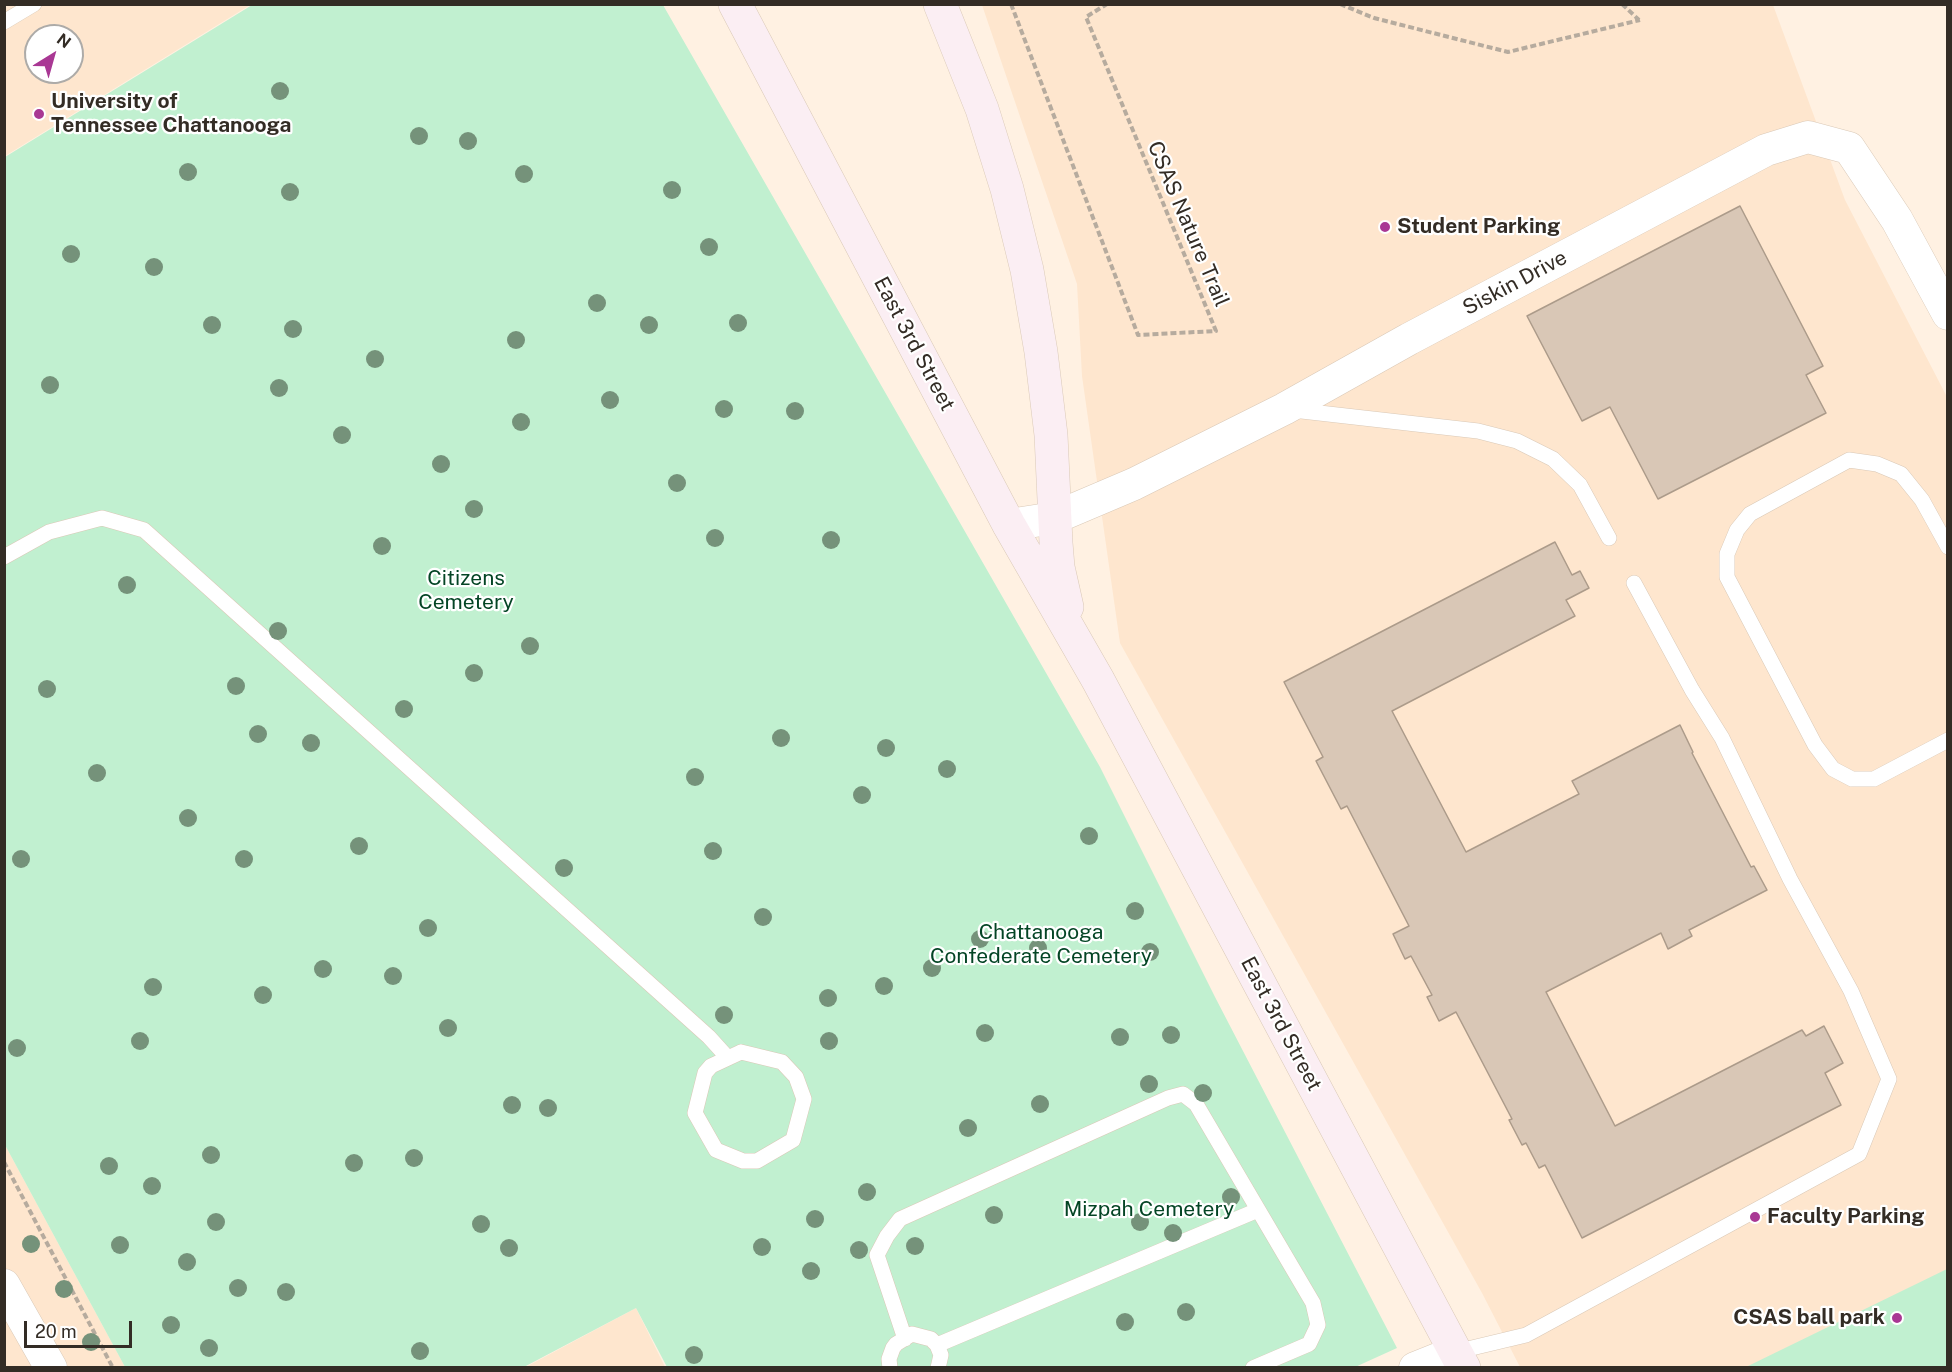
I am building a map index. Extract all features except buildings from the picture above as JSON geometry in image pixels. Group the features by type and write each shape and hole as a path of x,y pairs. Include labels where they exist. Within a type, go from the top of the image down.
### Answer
{"main road":[{"name":"East 3rd Street","path":"735,4 1009,525 1098,681 1460,1360"},
{"name":"East 3rd Street","path":"940,4 982,109 1007,189 1027,270 1041,352 1051,435 1058,567 1067,607 1080,644 1098,681"}],"street":[{"name":"Siskin Drive","path":"1009,525 1054,518 1134,484 1284,409 1409,339 1766,150 1808,137 1849,148 1897,220 1947,314"},
{"path":"4,1285 51,1368"},
{"path":"1415,1368 1460,1360"}],"lane":[{"path":"4,22 34,4"},
{"path":"1284,409 1478,430 1517,441 1553,459 1580,484 1609,538"},
{"path":"1947,547 1922,500 1901,474 1877,464 1849,460 1750,514 1737,530 1727,554 1727,577 1815,745 1833,769 1852,779 1874,779 1947,740"},
{"path":"4,557 49,532 102,518 144,530 709,1037 728,1058"},
{"path":"1460,1360 1526,1335 1859,1154 1888,1079 1851,990 1790,879 1722,738 1692,690 1634,583"},
{"path":"741,1052 782,1062 796,1077 804,1099 793,1140 757,1161 743,1161 716,1150 695,1113 705,1073 711,1066 728,1058 741,1052"},
{"path":"905,1339 877,1255 900,1218 1168,1098 1183,1094 1196,1104 1313,1303 1318,1325 1309,1344 1253,1368"},
{"path":"937,1345 1258,1210"},
{"path":"890,1368 889,1359 893,1348 912,1334 931,1339 937,1345 941,1355 938,1368"}],"path":[{"name":"CSAS Nature Trail","path":"1011,4 1138,335 1216,331 1086,17 1107,4"},
{"path":"1340,4 1374,18 1508,52 1640,20 1622,4"},
{"path":"4,1162 113,1368"}],"shaded area":[{"name":"University of Tennessee Chattanooga","path":"5,5 250,5 5,156"},
{"path":"982,5 1773,5 1845,200 1947,397 1947,1367 1520,1367 1482,1293 1120,643 1082,376 1077,284"},
{"path":"5,1145 125,1367 5,1367"},
{"path":"636,1308 665,1367 524,1368"}],"green space":[{"name":"Citizens Cemetery","path":"252,5 663,5 1100,767 1215,997 1397,1348 1353,1368 667,1367 636,1308 524,1367 125,1367 5,1145 5,157"},
{"name":"CSAS ball park","path":"1947,1269 1947,1367 1746,1367"}],"place":[{"name":"University of Tennessee Chattanooga","path":"39,114"},
{"name":"Student Parking","path":"1385,227"},
{"name":"Faculty Parking","path":"1755,1217"},
{"name":"CSAS ball park","path":"1897,1318"}],"park label":[{"name":"Chattanooga Confederate Cemetery","path":"1041,945"},
{"name":"Mizpah Cemetery","path":"1149,1210"}]}
